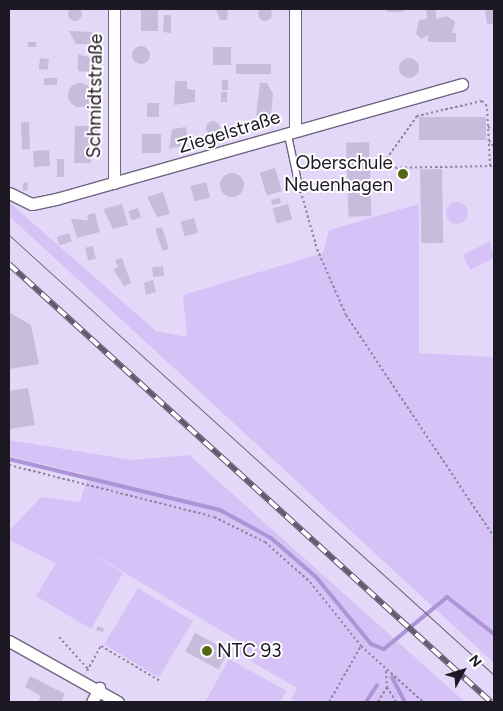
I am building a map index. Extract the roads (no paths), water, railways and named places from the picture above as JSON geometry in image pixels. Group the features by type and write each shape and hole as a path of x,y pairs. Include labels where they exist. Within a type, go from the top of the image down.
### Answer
{"street":[{"name":"Schmidtstraße","path":"114,9 114,183"},
{"path":"292,132 295,9"},
{"name":"Ziegelstraße","path":"9,193 32,204 114,183 462,84"},
{"path":"9,641 85,674 99,688 118,702"},
{"path":"92,702 99,688"}],"lane":[{"path":"292,132 300,189"}],"waterway":[{"path":"9,459 220,510 271,538 316,577 371,644 384,649 447,597 494,634"},
{"path":"392,677 405,702"},
{"path":"366,702 377,685"}],"tram line":[{"path":"9,235 494,675"}],"railway":[{"path":"9,264 491,702"}],"place":[{"name":"Oberschule Neuenhagen","path":"403,174"},
{"name":"NTC 93","path":"207,651"}]}
